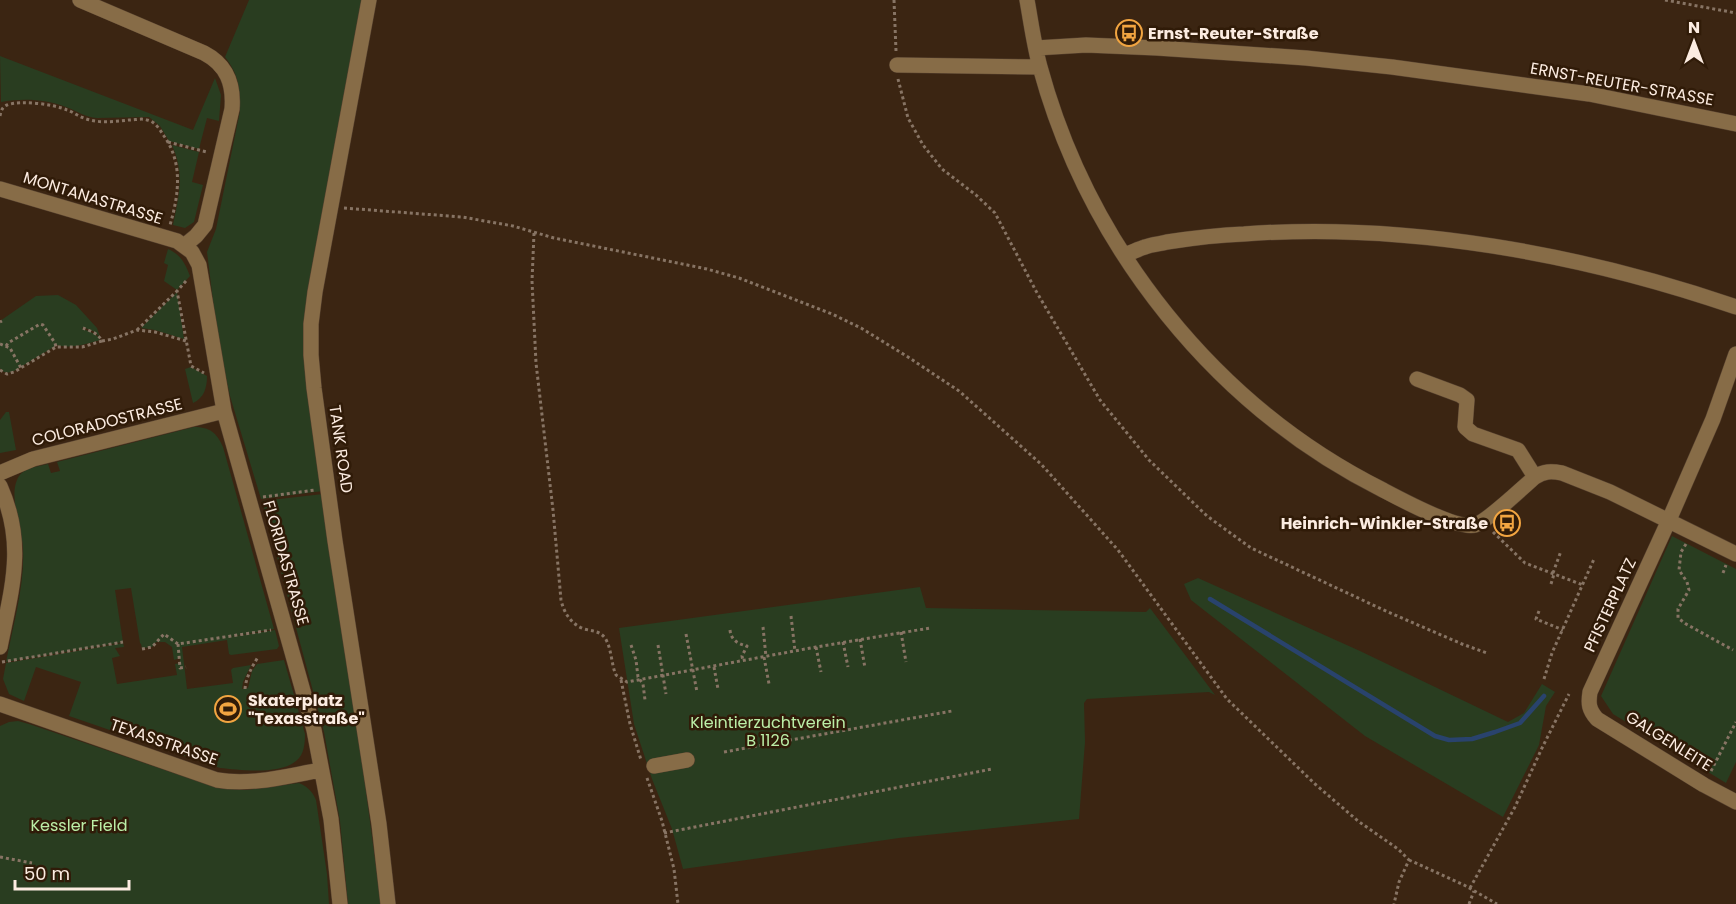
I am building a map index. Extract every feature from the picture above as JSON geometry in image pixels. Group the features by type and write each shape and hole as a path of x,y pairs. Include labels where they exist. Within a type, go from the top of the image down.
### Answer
{"street":[{"path":"80,0 214,58 228,78 233,94 232,109 205,225 196,236 175,242"},
{"name":"TANK ROAD","path":"369,0 315,292 311,324 311,355 388,904"},
{"path":"1027,0 1040,67 1059,126 1086,187 1124,255 1170,320 1218,372 1265,415 1327,459 1364,481 1409,504 1459,524 1469,526 1482,522 1535,477 1548,471 1562,473 1610,492 1736,554"},
{"name":"ERNST-REUTER-STRASSE","path":"1036,48 1086,45 1175,49 1306,58 1392,67 1589,94 1736,124"},
{"path":"897,65 1040,67"},
{"name":"MONTANASTRASSE","path":"0,189 175,242"},
{"path":"1124,255 1145,246 1199,237 1266,232 1336,232 1425,237 1600,266 1680,288 1736,307"},
{"name":"FLORIDASTRASSE","path":"175,242 192,252 199,265 224,411 314,730 331,819 340,904"},
{"name":"PFISTERPLATZ","path":"1589,705 1590,692 1713,419 1736,354"},
{"path":"1417,379 1467,399 1465,427 1473,434 1518,450 1535,477"},
{"name":"COLORADOSTRASSE","path":"0,472 33,459 224,411"},
{"path":"0,486 10,510 16,547 16,565 0,646"},
{"name":"TEXASSTRASSE","path":"0,704 217,780 258,782 321,770"},
{"name":"GALGENLEITE","path":"1589,705 1597,719 1704,785 1736,802"},
{"path":"647,769 687,760"}],"path":[{"path":"894,0 898,77 908,118 923,145 942,170 976,195 995,213 1036,291 1100,399 1149,460 1207,516 1251,548 1399,617 1462,644 1487,652"},
{"path":"1665,0 1736,13"},
{"path":"0,116 1,107 6,105 51,105 88,120 116,122 147,119 151,121 168,142 174,156 179,185 176,202 175,242"},
{"path":"168,142 222,156"},
{"path":"330,207 462,217 707,269 740,278 832,314 861,328 959,391 1041,465 1118,550 1227,699 1315,784 1409,860 1470,888 1497,904"},
{"path":"534,233 533,301 536,363 561,600 573,623 604,636 616,675 627,682 930,628"},
{"path":"0,370 8,374 56,347 81,347 137,330 177,291 199,265"},
{"path":"177,291 191,366 219,381"},
{"path":"6,346 40,324 43,325 56,347"},
{"path":"83,328 93,332 102,341"},
{"path":"137,330 155,332 186,341"},
{"path":"0,344 10,348 21,368"},
{"path":"249,500 328,489"},
{"path":"1482,522 1525,562 1583,585"},
{"path":"1692,532 1681,552 1679,570 1689,590 1678,609 1678,618 1733,650"},
{"path":"1551,584 1561,551"},
{"path":"1544,679 1594,558"},
{"path":"1539,611 1536,619 1563,630"},
{"path":"790,616 795,651"},
{"path":"763,627 769,684"},
{"path":"142,649 152,647 164,634 178,644 285,628"},
{"path":"730,630 739,644 747,646 742,661"},
{"path":"901,632 906,662"},
{"path":"686,634 697,692"},
{"path":"860,639 865,669"},
{"path":"9,662 123,642"},
{"path":"843,642 848,667"},
{"path":"178,644 180,668 186,668"},
{"path":"631,645 637,673 643,684 645,700"},
{"path":"658,645 666,694"},
{"path":"816,647 821,672"},
{"path":"245,689 250,670 258,657"},
{"path":"714,667 718,689"},
{"path":"621,678 630,724 647,769 674,869 678,904"},
{"path":"1470,888 1515,807 1569,694"},
{"path":"724,752 952,711"},
{"path":"837,716 838,732"},
{"path":"1704,785 1736,722"},
{"path":"664,832 992,769"},
{"path":"0,857 32,863"},
{"path":"1394,904 1399,882 1409,860"},
{"path":"1469,904 1474,891"}],"green space":[{"path":"249,0 362,0 308,290 323,491 261,499 230,396 218,341 207,252 216,229 240,111 238,82 225,57"},
{"path":"0,56 193,130 215,78 221,95 219,121 207,118 199,149 169,141 160,126 149,117 97,118 58,104 42,101 1,102"},
{"path":"172,145 199,152 192,182 203,185 194,222 185,228 173,225 180,176"},
{"path":"168,249 182,260 190,276 177,290 164,281 168,265 164,263"},
{"path":"177,292 184,339 141,328"},
{"path":"58,295 76,305 97,328 100,337 93,331 83,327 82,329 95,334 100,340 74,346 57,345 14,371 8,373 3,371 0,368 0,321 36,296"},
{"path":"191,367 207,376 204,392 193,403 185,369"},
{"path":"6,412 9,412 16,450 0,453 0,420"},
{"path":"194,427 212,432 223,447 274,629 222,638 275,630 279,646 277,649 231,655 227,640 182,647 187,689 233,683 231,670 233,668 251,665 242,689 248,688 252,671 257,664 284,660 305,738 304,749 299,759 280,768 259,771 220,768 69,716 81,682 36,667 24,701 9,694 3,679 6,663 123,643 124,647 115,648 120,656 112,658 117,684 177,675 175,664 180,663 180,658 174,660 172,647 165,642 156,642 152,647 142,648 131,588 115,590 123,642 6,662 18,605 23,562 22,540 14,495 19,476 30,468 48,464 51,473 60,471 57,462"},
{"path":"323,494 381,904 348,904 340,821 324,732 262,501"},
{"path":"1672,536 1736,569 1736,762 1726,783 1613,714 1601,696"},
{"path":"1198,578 1360,651 1508,722 1524,713 1542,684 1555,692 1546,706 1539,745 1503,817 1365,736 1191,600 1184,584"},
{"name":"Kleintierzuchtverein B 1126","path":"920,587 926,608 1146,612 1150,608 1215,695 1209,692 1087,699 1084,703 1085,742 1079,819 899,838 683,869 672,829 634,724 619,628"},
{"name":"Kessler Field","path":"18,721 218,788 246,790 299,783 305,786 316,800 329,904 0,904 0,726"}],"waterway":[{"path":"1210,599 1435,736 1449,740 1472,739 1520,723 1544,696"}],"place":[{"name":"Ernst-Reuter-Straße","path":"1129,33"},
{"name":"Heinrich-Winkler-Straße","path":"1507,523"},
{"name":"Skaterplatz \"Texasstraße\"","path":"228,709"}]}
